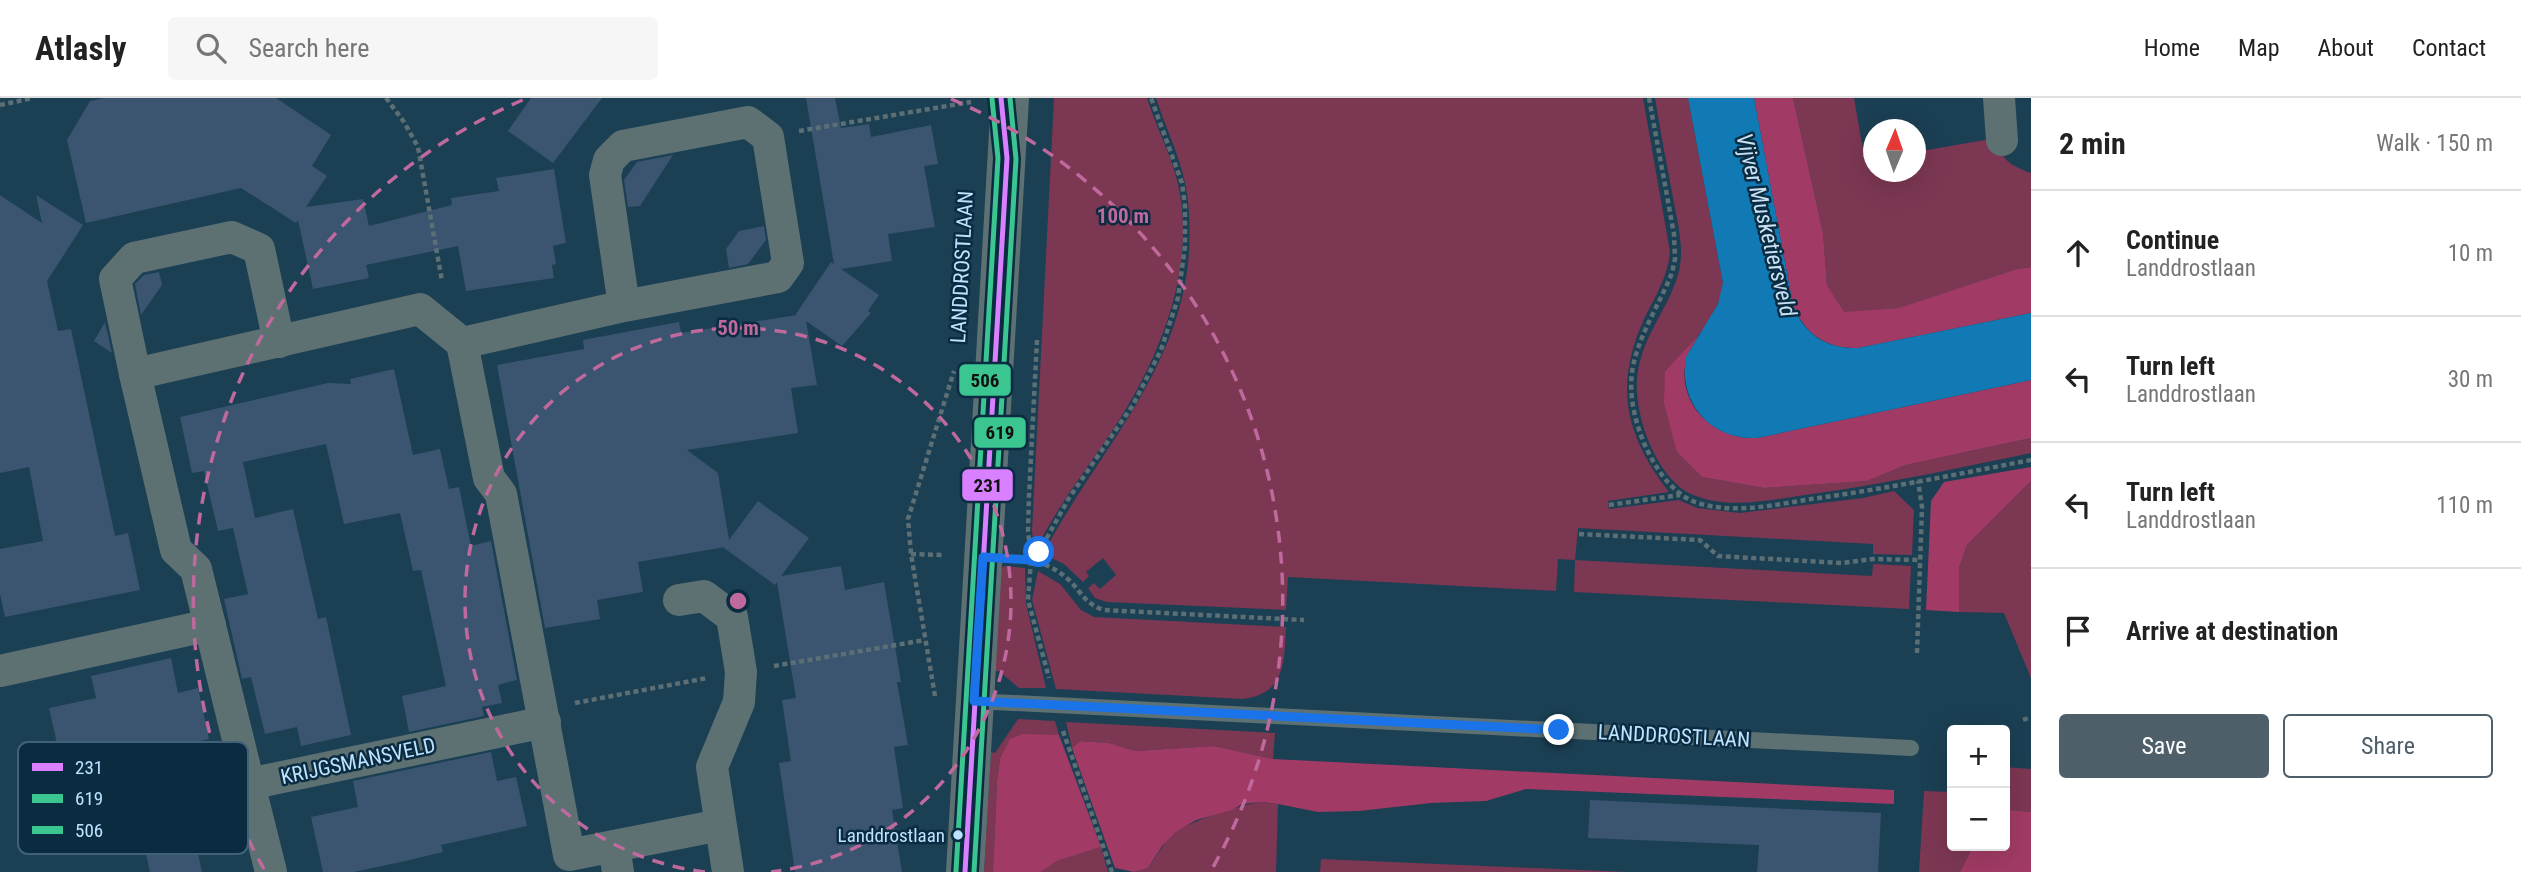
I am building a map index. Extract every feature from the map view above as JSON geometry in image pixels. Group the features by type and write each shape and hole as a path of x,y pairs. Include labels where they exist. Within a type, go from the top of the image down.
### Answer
{"street":[{"name":"LANDDROSTLAAN","path":"965,872 1010,98"},
{"path":"1999,98 2002,140"},
{"name":"LANDDROSTLAAN","path":"981,99 1007,158"},
{"path":"462,343 624,306 778,277 788,263 768,136 748,122 623,146 609,160 605,175 624,306"},
{"path":"238,742 196,569 176,550 115,279 134,258 232,237 259,249 279,342"},
{"path":"135,374 420,309 462,343 489,478 502,494 569,855 616,859 720,825"},
{"path":"679,600 704,596 732,617 741,672 738,702 712,767 728,872"},
{"path":"0,671 210,625"},
{"name":"KRIJGSMANSVELD","path":"248,784 545,722"},
{"path":"248,784 271,872"}],"lane":[{"name":"LANDDROSTLAAN","path":"974,701 1911,748"}],"path":[{"path":"0,105 33,98"},
{"path":"386,98 418,147 445,299 420,309"},
{"path":"1031,560 1039,552 1069,499 1133,405 1161,350 1178,298 1185,246 1185,206 1182,183 1152,98"},
{"path":"1649,98 1674,234 1675,259 1672,272 1636,354 1632,403 1636,424 1647,450 1681,495 1712,506 1745,508 1862,492 2031,460"},
{"path":"768,136 981,99"},
{"path":"1031,560 1028,530 1037,332"},
{"name":"LANDDROSTLAAN","path":"935,698 911,554 908,519 948,397 955,367"},
{"path":"1917,481 1922,507 1917,653"},
{"path":"1609,505 1681,495"},
{"path":"1579,534 1700,540 1718,556 1842,563 1873,559 1920,560"},
{"path":"911,554 1031,560 1058,571 1087,602 1104,610 1304,620"},
{"path":"545,722 550,709 663,685 925,640"},
{"path":"2023,720 2031,717"}],"shaded area":[{"path":"1054,98 1147,98 1178,184 1183,245 1172,305 1150,364 1121,417 1065,500 1035,552 1032,531"},
{"path":"1156,98 1643,98 1670,252 1664,277 1635,341 1629,364 1628,408 1642,450 1669,492 1608,501 1609,509 1679,500 1697,508 1740,513 1863,498 1894,491 1914,510 1912,555 1873,554 1873,544 1578,528 1575,560 1558,559 1556,591 1288,577 1286,610 1107,602 1095,598 1088,588 1094,583 1100,589 1116,575 1103,558 1086,572 1089,576 1083,582 1064,564 1043,554 1133,410 1153,373 1170,335 1183,295 1189,252 1188,200 1179,161"},
{"path":"1655,98 1688,98 1723,283 1716,309 1702,332 1665,371 1677,452 1702,477 1764,488 1867,481 1906,465 2031,438 2031,453 1867,485 1754,502 1724,502 1696,496 1682,489 1670,478 1651,447 1644,429 1637,394 1637,379 1644,349 1669,298 1681,261 1679,231"},
{"path":"1754,98 1793,98 1823,233 1827,285 1844,312 1898,308 2017,269 2031,267 2031,313 1858,348 1836,346 1810,332 1793,305"},
{"path":"1793,98 1854,98 1863,150 1863,182 1926,182 1926,150 1996,138 2000,151 2008,161 2031,173 2031,267 2017,269 1898,308 1844,313 1827,285 1823,233"},
{"path":"1699,335 1686,360 1684,376 1687,391 1702,416 1726,433 1757,438 2031,380 2031,438 1906,465 1867,481 1764,488 1702,477 1677,452 1664,403 1665,371"},
{"path":"2031,467 2031,481 1967,545 1959,568 1959,612 1926,610 1931,501 1944,482"},
{"path":"2031,481 2031,678 2004,613 1959,612 1959,568 1967,545"},
{"path":"1575,560 1872,576 1873,564 1911,566 1909,609 1574,592"},
{"path":"1001,568 1025,568 1026,604 1046,688 1019,688 999,671 995,671"},
{"path":"1038,571 1060,584 1081,610 1094,617 1286,627 1280,674 1268,690 1243,699 1056,689 1032,600"},
{"path":"1018,719 1055,721 1059,735 1050,735 1000,759 993,872 984,872 991,752 995,753"},
{"path":"1066,722 1275,733 1273,759 1214,746 1135,751 1109,743 1080,741 1072,748"},
{"path":"1023,734 1059,735 1101,847 1057,861 1041,872 993,872 1000,759 1010,739"},
{"path":"1080,741 1109,743 1135,751 1214,746 1273,759 1894,790 1894,804 1526,789 1486,801 1431,803 1359,811 1318,812 1262,802 1242,804 1232,810 1196,820 1176,832 1162,846 1148,868 1134,872 1115,868 1072,748"},
{"path":"2010,767 2031,769 2031,812 2010,810"},
{"path":"1924,791 1947,792 1947,851 1970,851 1960,872 1919,872"},
{"path":"1262,802 1278,804 1276,872 1134,872 1148,868 1167,841 1182,828 1217,814"},
{"path":"2010,810 2031,812 2031,872 1960,872 1970,851 2010,851"},
{"path":"1101,847 1108,872 1041,872 1057,861"},
{"path":"1321,859 1627,872 1320,872"}],"water":[{"name":"Vijver Musketiersveld","path":"1688,98 1754,98 1793,305 1803,325 1810,332 1836,346 1858,348 2031,313 2031,380 1757,438 1725,433 1701,416 1687,389 1686,357 1718,304 1723,283"}],"building":[{"path":"104,98 276,98 331,135 312,166 327,176 306,207 363,199 369,226 452,205 451,198 499,191 496,178 554,169 566,243 553,246 556,264 552,265 554,278 466,291 458,246 366,265 369,278 313,289 298,220 296,223 241,188 86,223 67,140 90,101"},
{"path":"531,98 602,98 553,163 508,131"},
{"path":"806,98 835,98 841,128 869,124 871,137 931,125 938,164 924,166 935,227 888,234 892,261 841,269 879,295 868,311 871,313 842,346 806,321 817,385 791,388 798,433 687,450 718,473 729,540 758,501 809,538 781,576 841,566 845,590 884,582 901,682 897,682 908,745 894,747 903,808 892,810 902,872 795,872 779,763 791,761 782,700 796,698 777,582 775,585 725,547 638,562 643,592 597,600 600,619 545,628 497,365 584,349 583,340 679,322 681,333 797,315 831,262 834,264"},
{"path":"673,155 640,206 628,207 624,180 637,162"},
{"path":"0,195 42,223 36,195 83,225 47,281 58,331 71,329 115,536 128,533 140,590 5,617 0,594 0,549 43,541 29,467 0,473"},
{"path":"764,226 766,240 748,264 729,268 726,249 739,231"},
{"path":"159,272 162,285 141,315 135,284 144,275"},
{"path":"105,322 112,353 94,341"},
{"path":"394,369 413,455 440,449 449,489 459,487 471,546 491,541 517,680 498,685 502,703 482,707 484,716 409,732 402,696 446,686 421,570 413,571 400,513 344,524 326,444 243,462 255,518 293,509 318,619 326,617 351,735 301,746 297,727 265,734 251,677 242,679 224,599 248,594 233,528 218,531 204,471 192,473 180,417 328,383 351,384 350,379"},
{"path":"171,658 178,693 198,688 209,739 195,742 57,742 49,708 96,698 91,676"},
{"path":"491,752 497,781 516,777 527,826 441,845 443,852 410,860 354,872 323,872 311,817 358,807 353,781"},
{"path":"1590,800 1881,813 1878,872 1757,872 1759,845 1588,838"},
{"path":"146,854 198,854 202,872 150,872"}],"transit line":[{"name":"231","path":"965,872 1007,158 1001,98"},
{"name":"619","path":"974,872 1016,159 1010,98"},
{"name":"506","path":"956,871 998,158 992,99"}],"place":[{"name":"Landdrostlaan","path":"958,835"}],"route":[{"path":"1039,552 1031,560 983,557 974,701 1559,730"}]}
